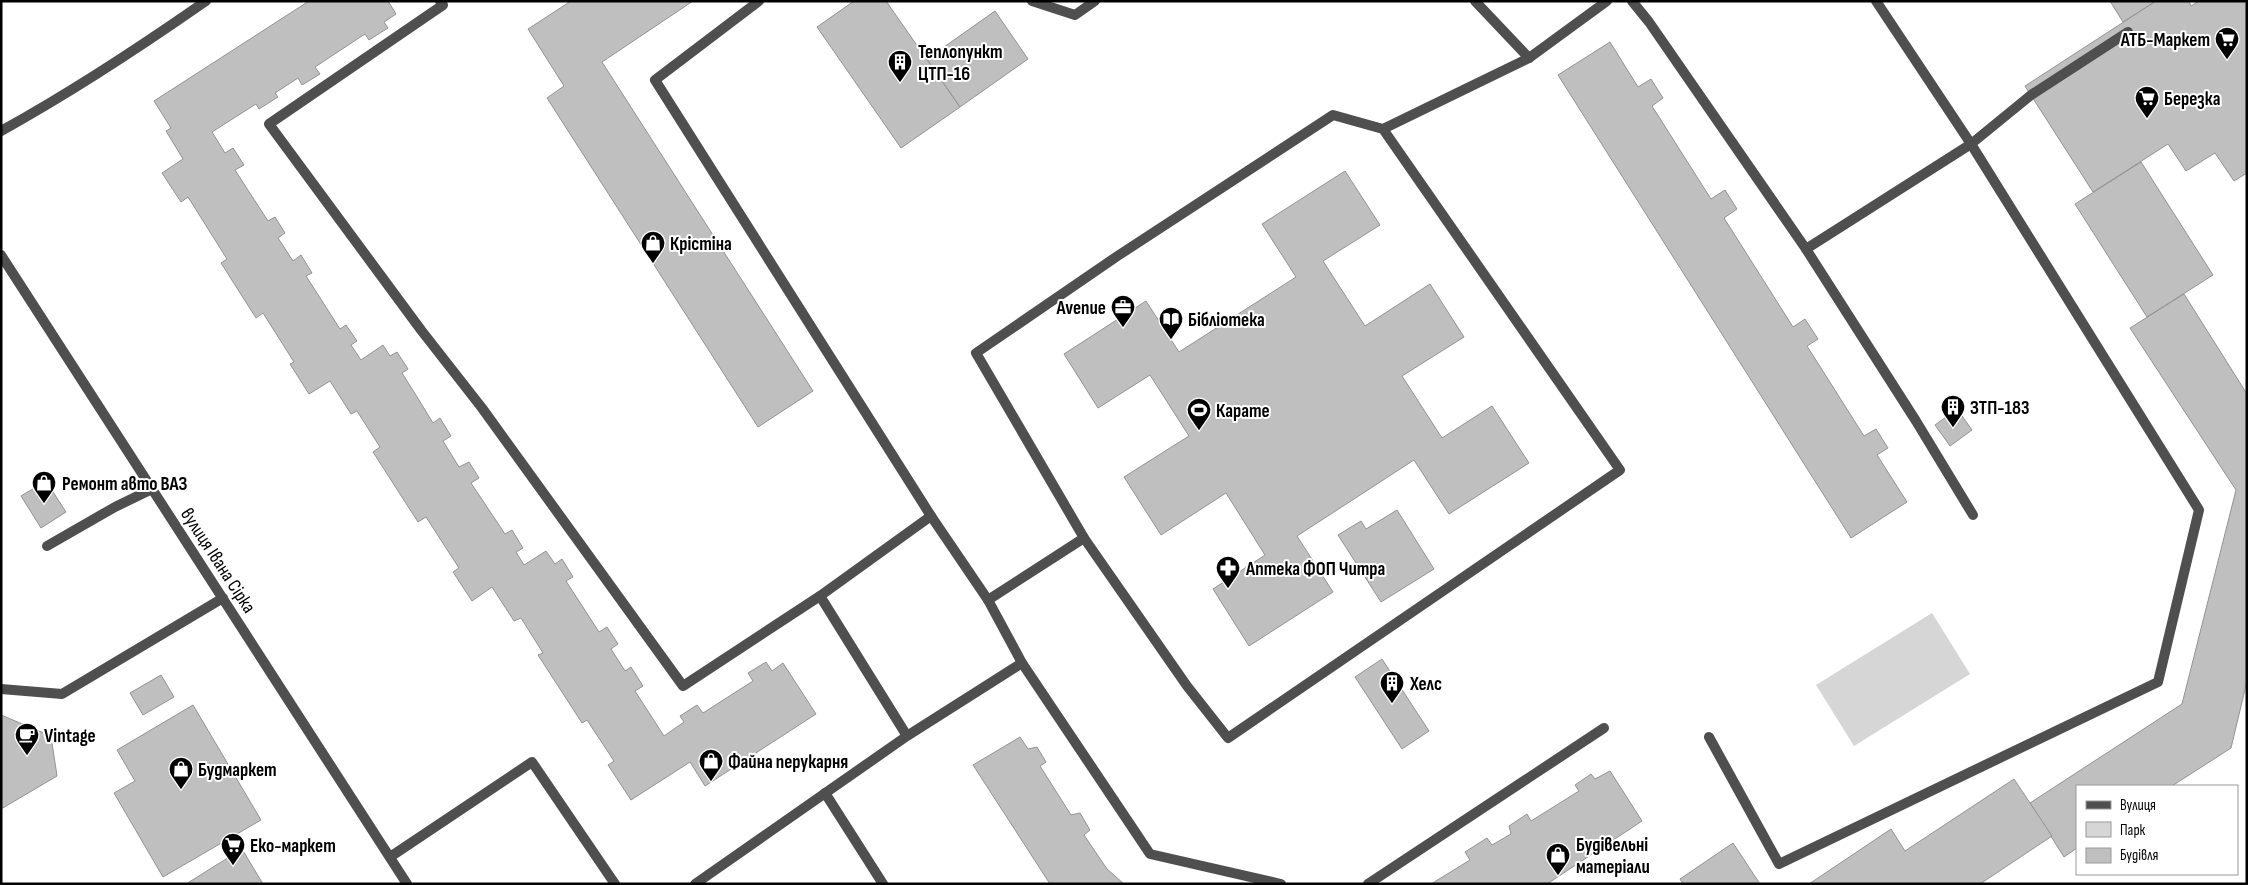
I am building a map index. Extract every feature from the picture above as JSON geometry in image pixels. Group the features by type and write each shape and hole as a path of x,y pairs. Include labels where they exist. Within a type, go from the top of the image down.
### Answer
{"street":[{"path":"1,132 40,110 153,38 206,1"},
{"path":"440,1 443,5 269,124 420,330 482,408 682,686 820,596 932,516"},
{"path":"759,1 655,80 932,516 988,600 1022,662 1150,854 1281,884"},
{"path":"1032,1 1075,15 1095,1"},
{"path":"1475,1 1529,58"},
{"path":"1383,129 1529,58 1607,1"},
{"path":"1632,1 1649,22 1806,249 1916,421 1973,515"},
{"path":"1708,737 1779,864 2158,682 2199,510 1971,144 1876,1"},
{"path":"1806,249 1971,144 2031,95 2128,32"},
{"path":"1334,115 1383,129 1620,470 1228,738 1187,686 1084,538 976,354 1119,255 1334,115"},
{"name":"вулиця Івана Сірка","path":"1,255 407,884"},
{"path":"47,546 115,507 152,489"},
{"path":"988,600 1084,538"},
{"path":"820,596 907,736"},
{"path":"1,689 62,694 222,598"},
{"path":"694,884 907,736 1022,662"},
{"path":"1368,884 1604,728"},
{"path":"390,857 498,787 532,762 615,884"},
{"path":"825,793 883,884"}],"green space":[{"path":"1932,613 1970,674 1854,746 1816,685"}],"building":[{"path":"309,1 388,1 396,14 384,22 388,28 369,40 365,34 315,67 320,74 302,85 298,78 275,93 278,97 259,109 256,104 212,132 225,153 233,148 244,165 235,170 268,221 275,217 285,233 278,238 293,261 301,255 312,273 306,276 340,329 346,325 357,341 351,345 361,360 383,345 390,356 397,352 408,369 402,373 433,423 440,418 451,436 443,441 459,467 469,462 479,478 471,483 505,534 512,530 523,548 516,552 524,565 546,551 555,564 562,559 573,577 566,581 599,632 607,627 618,644 611,649 625,671 631,667 643,686 635,691 664,736 684,722 680,716 697,705 703,713 753,681 748,673 766,662 772,671 783,663 816,714 705,786 690,762 631,800 608,765 614,761 587,720 582,723 538,655 543,653 521,618 514,621 492,587 472,601 453,572 459,568 426,517 418,522 373,452 380,447 357,411 351,414 330,381 309,394 290,364 294,362 263,313 256,318 221,263 227,259 188,197 181,202 162,173 183,159 166,131 171,128 154,101"},
{"path":"571,1 693,1 602,62 813,391 758,427 547,98 564,86 528,29"},
{"name":"Теплопункт ЦТП-16","path":"854,1 886,1 960,107 901,148 817,27"},
{"path":"2110,1 2156,1 2123,22"},
{"name":"Березка","path":"2156,1 2189,1 2191,6 2199,1 2247,1 2247,173 2234,181 2215,153 2186,171 2168,144 2093,192 2025,86"},
{"path":"995,11 1028,59 960,107 927,59"},
{"path":"1610,42 1638,87 1651,79 1663,98 1652,106 1711,199 1725,190 1737,209 1724,218 1793,327 1805,319 1818,339 1807,346 1864,436 1876,429 1888,448 1877,455 1907,502 1851,538 1558,75"},
{"path":"2141,162 2213,275 2147,317 2075,204"},
{"path":"1345,171 1380,225 1323,261 1365,326 1430,284 1464,337 1402,376 1442,438 1492,406 1529,463 1449,514 1414,460 1297,536 1333,592 1249,646 1213,589 1265,555 1226,493 1161,535 1124,477 1189,436 1150,375 1098,408 1064,354 1146,301 1179,352 1296,277 1262,224"},
{"path":"2184,294 2247,394 2247,681 2231,748 2174,785 2076,785 2076,849 2064,857 2030,803 2182,704 2236,490 2130,328"},
{"name":"ЗТП-183","path":"1957,409 1972,430 1950,446 1935,425"},
{"name":"Ремонт авто ВАЗ","path":"46,481 66,512 41,528 21,496"},
{"path":"1397,510 1434,569 1381,602 1338,535 1361,521 1366,529"},
{"name":"Хелс","path":"1382,659 1429,731 1402,749 1355,677"},
{"path":"161,675 174,697 143,715 130,693"},
{"name":"Будмаркет","path":"193,705 261,820 163,877 114,793 135,781 117,750"},
{"name":"Vintage","path":"1,715 51,736 57,776 1,809"},
{"path":"1020,737 1028,749 1037,747 1046,762 1040,766 1071,815 1080,813 1090,830 1084,835 1107,869 1124,884 1050,884 973,765"},
{"path":"1610,771 1642,821 1547,884 1431,884 1470,860 1465,852 1487,838 1492,845 1511,834 1509,826 1527,814 1531,821 1579,791 1575,785 1591,774 1595,779"},
{"path":"2014,779 2052,836 1980,884 1809,884 1891,829 1905,851"},
{"path":"1733,843 1760,884 1683,884 1680,879"},
{"name":"Еко-маркет","path":"242,849 263,884 186,884"}],"place":[{"name":"АТБ-Маркет","path":"2227,60"},
{"name":"Теплопункт ЦТП-16","path":"900,83"},
{"name":"Березка","path":"2147,119"},
{"name":"Крістіна","path":"653,264"},
{"name":"Avenue","path":"1123,328"},
{"name":"Бібліотека","path":"1171,340"},
{"name":"ЗТП-183","path":"1953,428"},
{"name":"Карате","path":"1199,431"},
{"name":"Ремонт авто ВАЗ","path":"44,504"},
{"name":"Аптека ФОП Читра","path":"1228,589"},
{"name":"Хелс","path":"1392,704"},
{"name":"Vintage","path":"27,756"},
{"name":"Файна перукарня","path":"711,782"},
{"name":"Будмаркет","path":"181,790"},
{"name":"Еко-маркет","path":"233,866"},
{"name":"Будівельні матеріали","path":"1558,876"}]}
